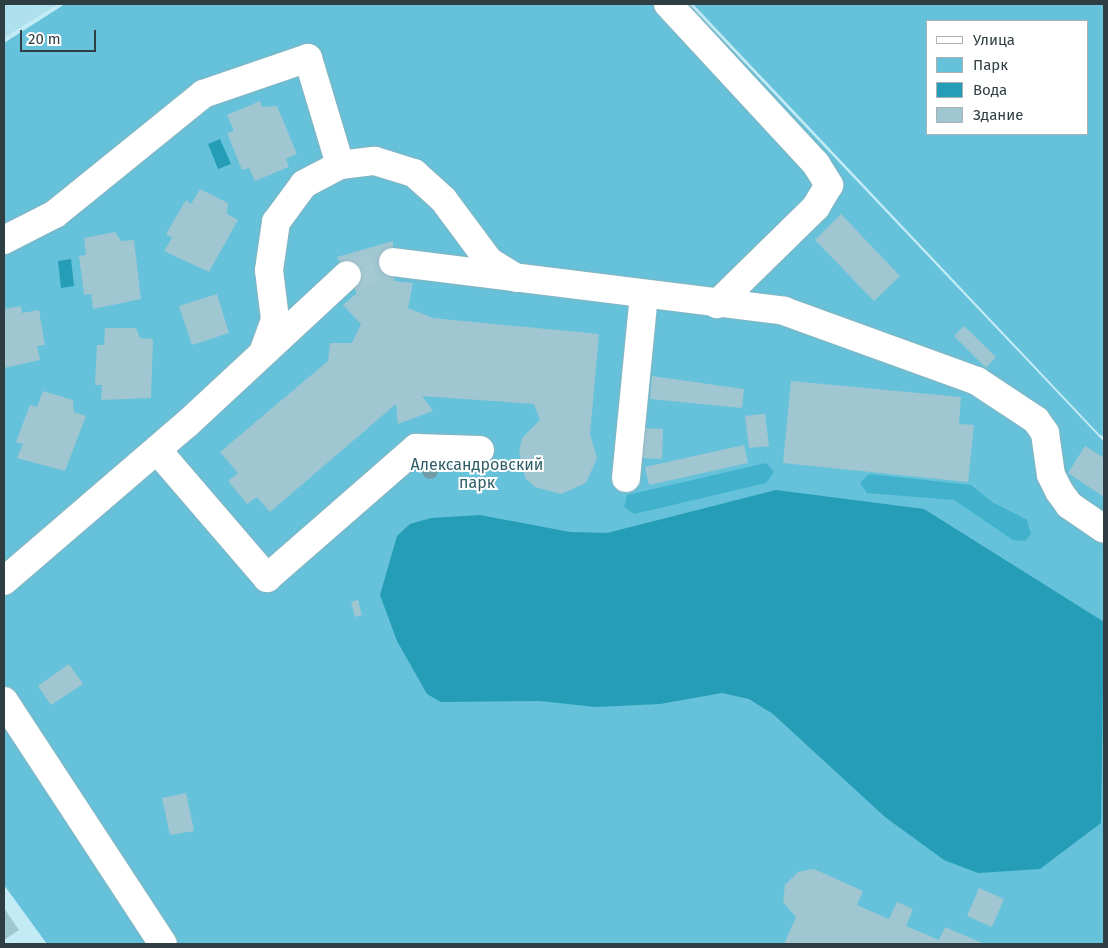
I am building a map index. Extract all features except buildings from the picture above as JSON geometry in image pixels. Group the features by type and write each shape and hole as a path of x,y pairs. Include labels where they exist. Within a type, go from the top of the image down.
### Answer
{"lane":[{"path":"668,4 816,164 829,185 816,208 717,304"},
{"path":"4,240 55,214 204,94 308,58 340,165"},
{"path":"260,357 275,319 269,270 276,222 304,184 340,165 375,161 414,173 443,199 489,261 519,280"},
{"path":"393,262 644,296 784,311 978,381 1036,420 1045,433 1050,475 1058,491 1070,505 1104,529"},
{"path":"4,581 156,450 260,357 347,274"},
{"path":"626,478 644,296"},
{"path":"156,450 267,578 416,448 480,450"},
{"path":"4,701 163,944"}],"shaded area":[{"path":"4,4 58,4 4,38"},
{"path":"766,463 774,472 766,483 634,514 624,507 627,495"},
{"path":"869,474 971,485 992,502 1027,520 1031,534 1025,541 1013,540 954,500 867,493 860,483"}],"green space":[{"name":"Александровский парк","path":"65,4 689,4 1104,442 1104,944 47,944 4,885 4,43"},
{"path":"693,4 1104,4 1104,437 1099,434"}],"water":[{"path":"220,139 231,164 218,169 208,144"},
{"path":"71,259 74,286 61,288 58,261"},
{"path":"776,490 924,509 1104,622 1101,823 1040,869 978,873 944,860 885,817 773,714 749,699 722,693 660,704 595,707 540,701 441,702 427,694 397,641 380,595 397,536 410,524 431,518 480,515 570,532 607,533"}],"tunnel":[{"path":"347,275 393,262"}]}
